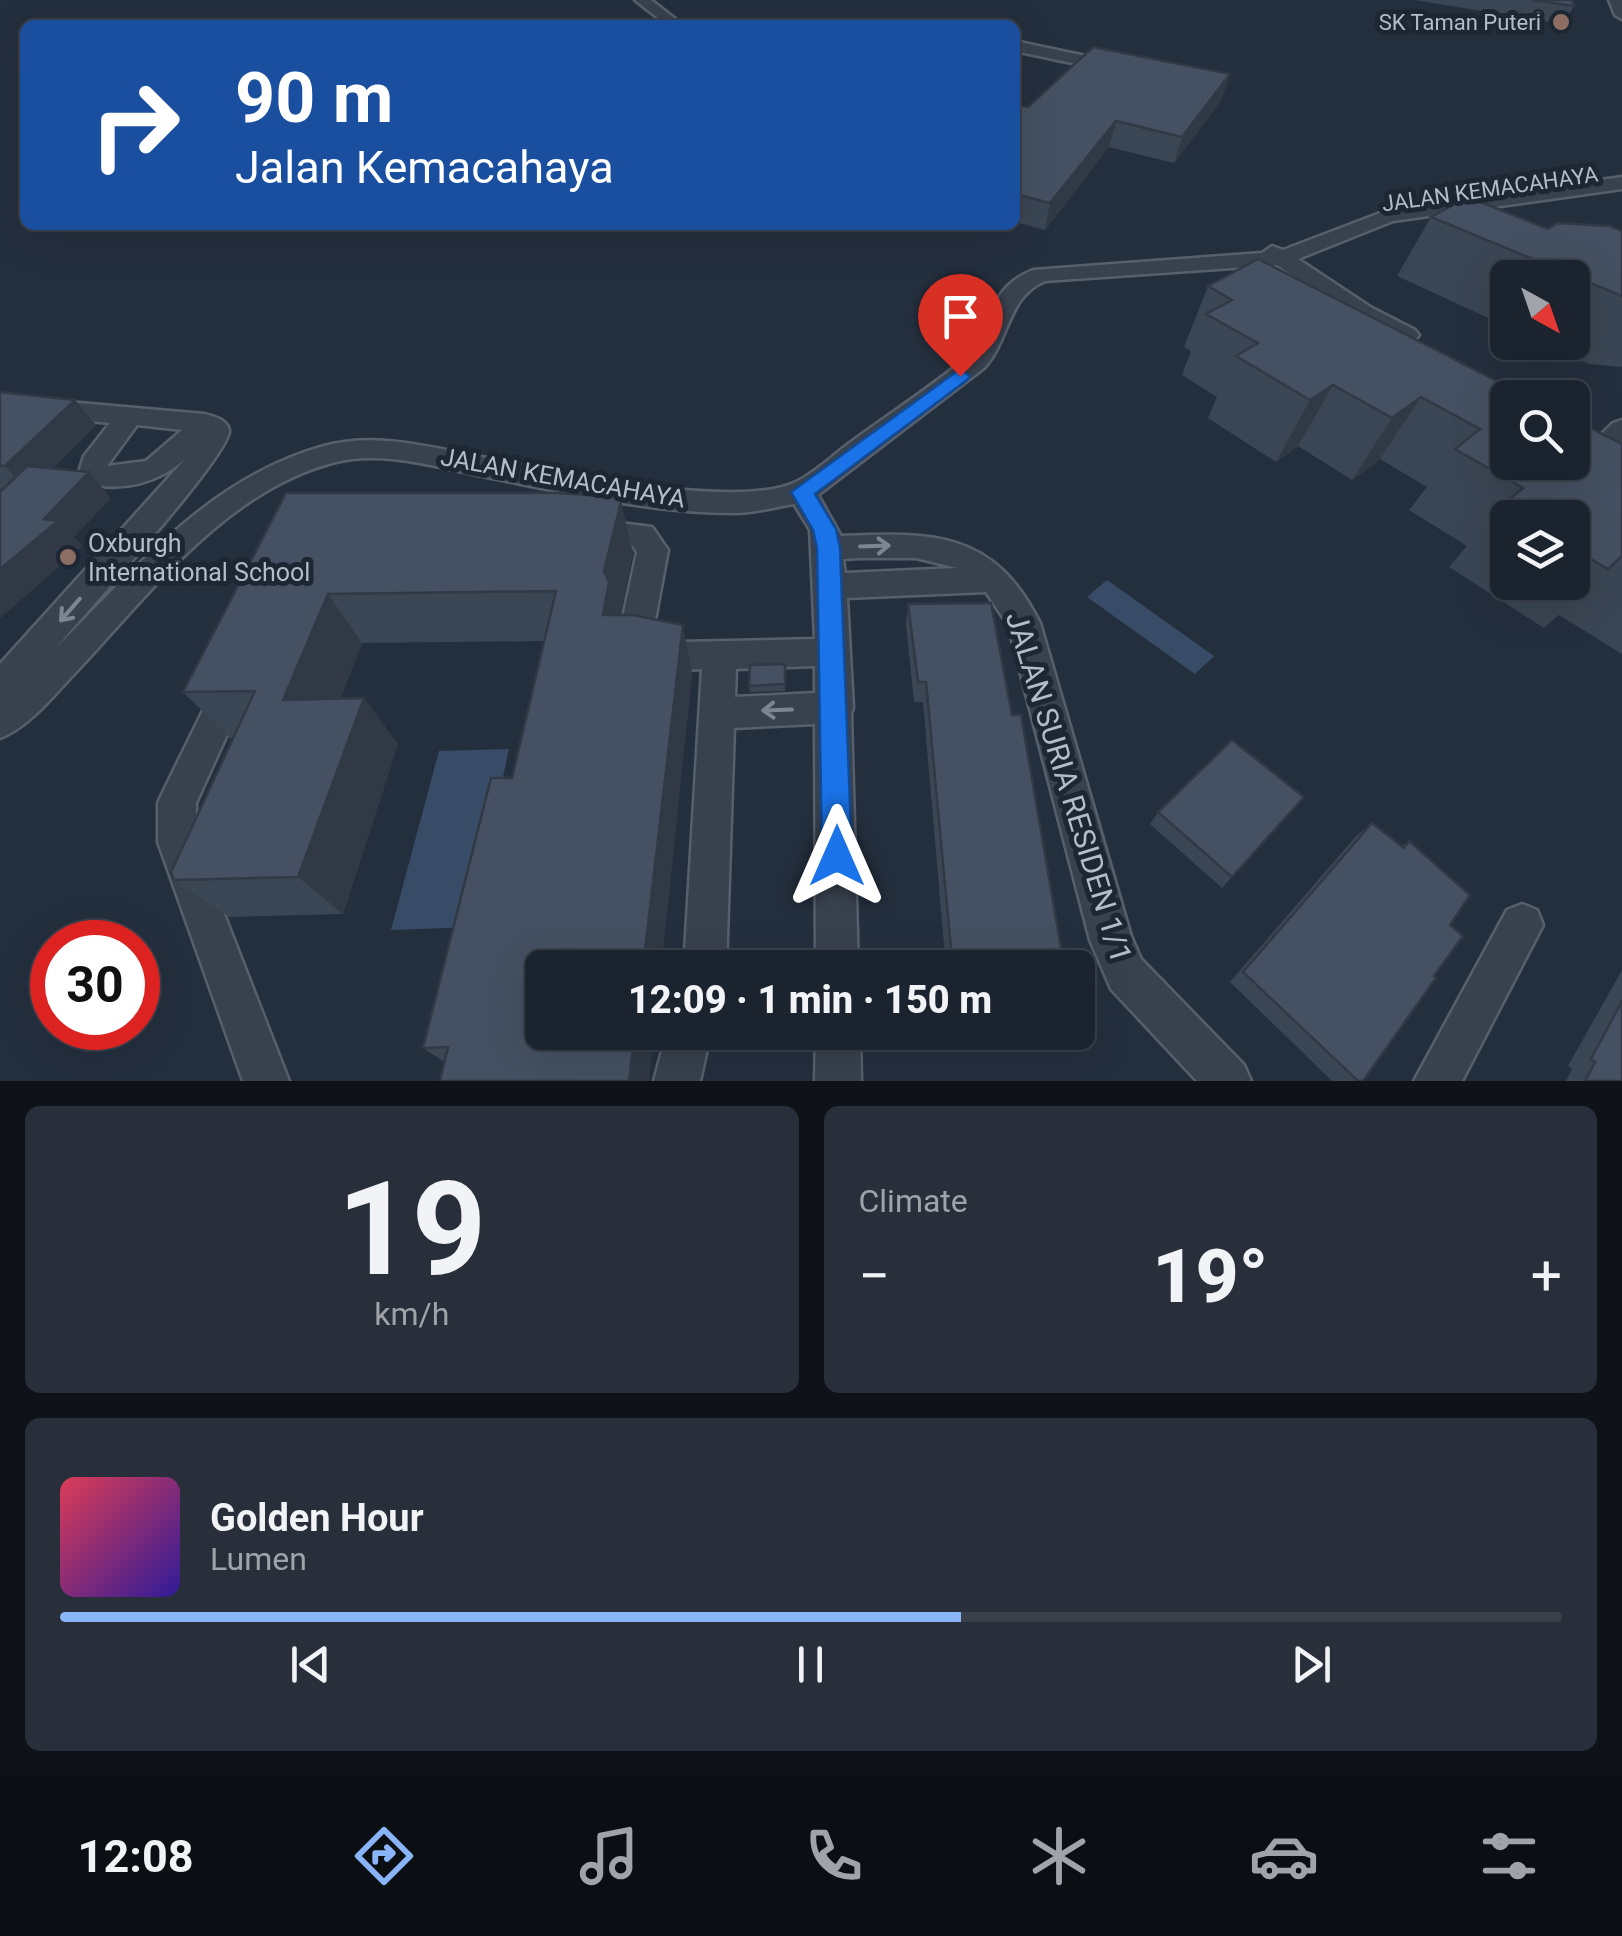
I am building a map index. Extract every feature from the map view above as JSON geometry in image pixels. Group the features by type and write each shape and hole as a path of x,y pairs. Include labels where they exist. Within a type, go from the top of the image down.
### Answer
{"street":[{"path":"642,0 669,20"},
{"path":"1616,0 1622,15"},
{"path":"1020,47 1134,72"},
{"name":"JALAN KEMACAHAYA","path":"1266,255 1390,199 1622,171"},
{"name":"JALAN KEMACAHAYA","path":"0,722 32,696 169,552 273,478 328,454 376,449 411,453 614,492 678,500 737,503 802,492 960,376 983,354 1010,292 1019,282 1041,276 1266,255 1388,216 1622,184"},
{"path":"1266,255 1428,347"},
{"path":"0,404 204,423 216,429 214,442 190,473 0,688"},
{"path":"130,416 94,464 92,475 136,478 158,470 190,473"},
{"path":"158,470 204,423"},
{"path":"802,492 824,529 832,586 838,950"},
{"path":"564,528 641,534 653,550 638,622 655,649 680,656 834,652"},
{"name":"JALAN SURIA RESIDEN 1/1","path":"828,548 943,546 1007,590 1024,623 1111,940 1126,974 1228,1081"},
{"path":"832,586 994,580"},
{"path":"706,950 720,656"},
{"path":"245,658 177,803 177,842 266,1081"},
{"path":"718,713 836,708"},
{"path":"1437,1081 1522,924"},
{"path":"677,1081 685,1050"},
{"path":"838,1050 838,1081"}],"water":[{"path":"1107,580 1214,656 1195,674 1087,597"},
{"path":"509,749 471,927 391,930 439,751"}],"building":[{"path":"1533,0 1572,0 1574,6"},
{"path":"1093,47 1230,74 1182,137 1116,121 1050,203 1020,195 1020,106 1028,107"},
{"path":"1468,197 1548,229 1557,223 1610,226 1622,231 1622,296 1590,283 1590,260 1535,260 1431,217"},
{"path":"1258,259 1495,380 1490,380 1490,469 1455,449 1480,429 1421,397 1392,418 1333,385 1310,400 1236,356 1258,343 1206,314 1232,300 1208,286"},
{"path":"0,392 75,400 5,466 0,466"},
{"path":"1590,428 1622,444 1622,556 1608,569 1590,558 1590,500 1509,500 1523,488 1509,480 1590,480"},
{"path":"27,466 89,472 44,519 58,521 0,569 0,492"},
{"path":"286,493 557,493 618,497 621,502 604,571 609,582 603,615 633,615 683,625 645,950 525,950 525,1050 633,1050 629,1081 440,1081 448,1047 423,1048 491,778 512,778 556,591 328,594 283,700 364,698 298,877 174,880 171,872 255,691 183,692"},
{"path":"991,603 1012,715 1021,715 1061,950 951,950 926,682 918,682 908,604"},
{"path":"785,664 785,684 749,686 750,665"},
{"path":"1232,740 1304,797 1232,877 1158,812"},
{"path":"1372,823 1404,848 1409,841 1470,895 1450,925 1463,936 1363,1081 1358,1081 1243,972"},
{"path":"1622,1001 1622,1081 1585,1081 1595,1062 1591,1059"}],"place":[{"name":"SK Taman Puteri","path":"1561,22"},
{"name":"Oxburgh International School","path":"68,557"}],"route":[{"path":"837,856 832,586 824,529 802,492 960,376"}]}
